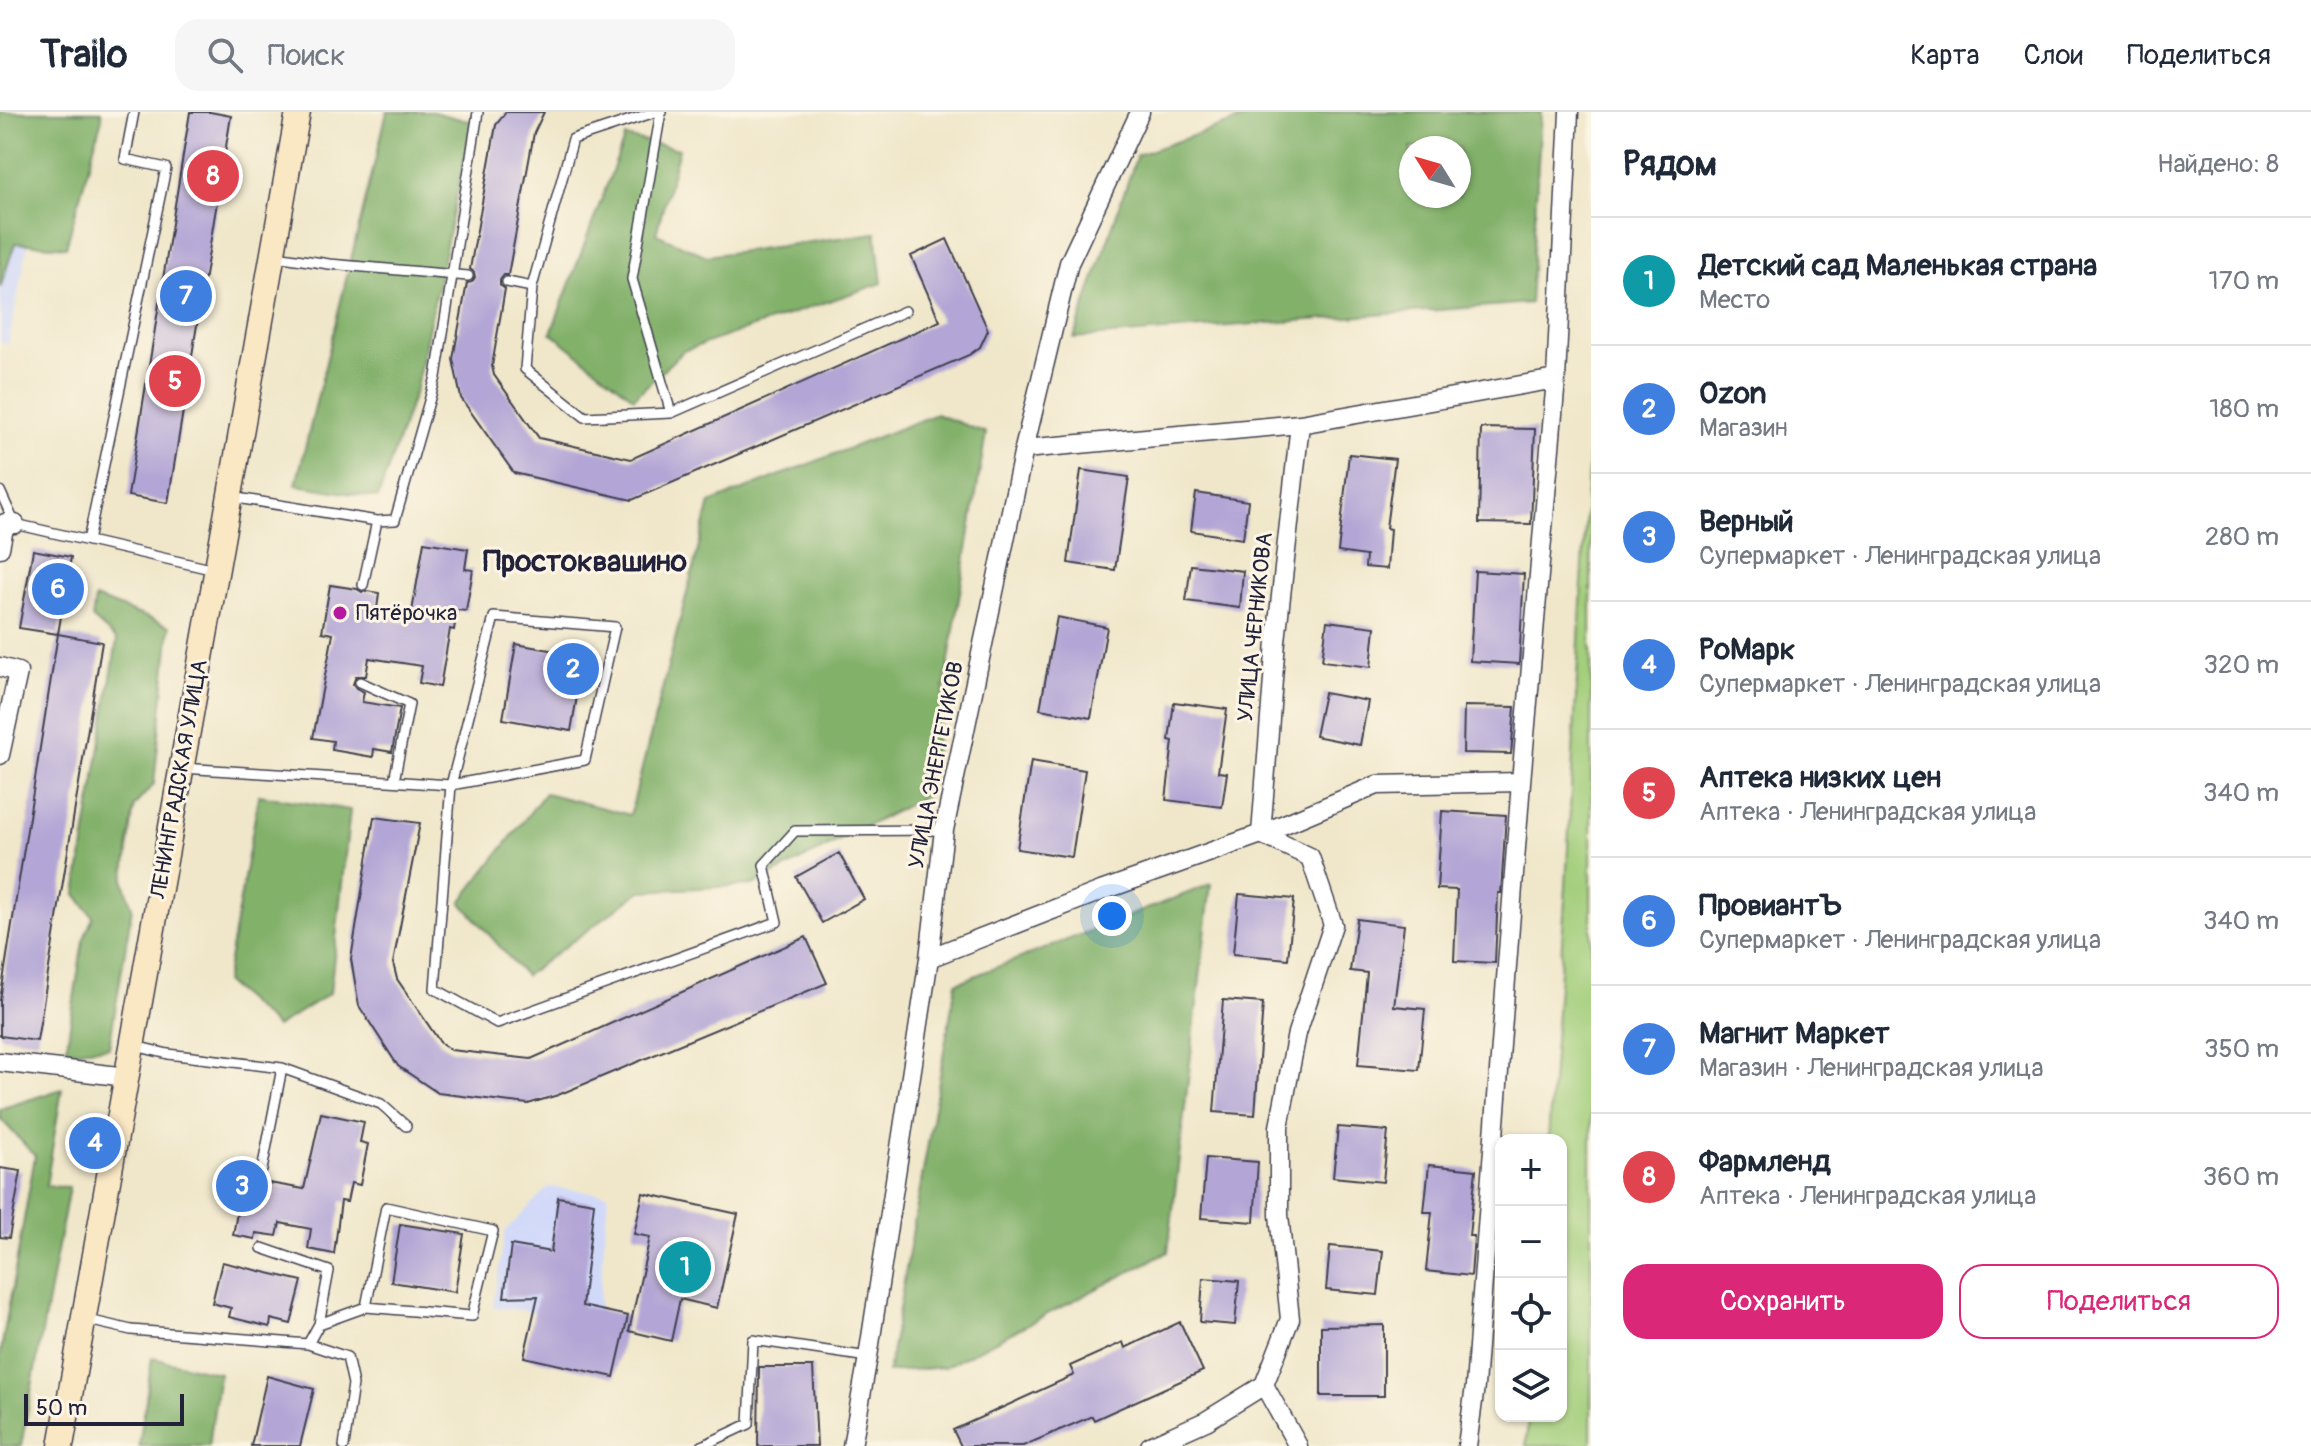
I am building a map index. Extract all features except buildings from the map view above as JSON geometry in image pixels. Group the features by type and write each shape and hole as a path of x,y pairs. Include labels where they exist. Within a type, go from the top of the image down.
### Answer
{"main road":[{"name":"ЛЕНИНГРАДСКАЯ УЛИЦА","path":"61,1446 298,112"}],"street":[{"name":"УЛИЦА ЭНЕРГЕТИКОВ","path":"852,1446 929,958 944,830 1024,449 1069,263 1140,112"},
{"path":"1467,1446 1475,1386 1521,782 1556,379 1569,112"},
{"path":"1024,449 1300,424 1556,379"},
{"name":"УЛИЦА ЧЕРНИКОВА","path":"1261,834 1276,641 1300,424"},
{"path":"0,548 7,523"},
{"path":"0,667 18,672 0,755"},
{"path":"929,958 1101,891 1261,834 1377,785 1521,782"},
{"path":"1150,1446 1206,1421 1264,1385 1290,1319 1279,1215 1279,1127 1297,1033 1333,925 1310,857 1261,834"},
{"path":"0,1062 127,1077"},
{"path":"1264,1385 1298,1446"}],"lane":[{"path":"88,541 166,168 125,159 134,112"},
{"path":"230,497 377,521 395,520 436,377 478,112"},
{"path":"655,112 573,139 532,287 525,369 585,417 671,413 905,311"},
{"path":"661,112 632,279 671,413"},
{"path":"272,256 468,276"},
{"path":"507,282 532,287"},
{"path":"0,491 7,523 216,570"},
{"path":"363,585 377,521"},
{"path":"181,768 451,785 585,760 615,627 494,617 451,785 435,989 497,1023 777,922 764,865 795,831 944,830"},
{"path":"360,682 409,704 394,781"},
{"path":"132,1046 168,1054 282,1068 381,1104 406,1126"},
{"path":"262,1170 282,1068"},
{"path":"319,1324 366,1307 472,1316 493,1231 386,1207 366,1307"},
{"path":"262,1248 329,1271 319,1324 308,1344"},
{"path":"84,1319 131,1330 308,1344 347,1357 353,1384 344,1446"},
{"path":"702,1446 749,1424 753,1340 868,1357"}],"shaded area":[{"path":"0,112 55,112 8,344 0,342"},
{"path":"548,1187 608,1194 598,1319 493,1307 505,1232"}],"green space":[{"path":"0,112 101,112 102,118 66,247 15,243 0,288"},
{"path":"387,112 433,112 472,122 416,388 378,498 296,485"},
{"path":"1262,112 1541,112 1530,303 1074,338 1137,155"},
{"path":"625,137 679,149 656,234 707,256 876,233 882,283 683,351 634,398 551,333"},
{"path":"936,414 986,433 927,795 753,885 641,891 525,976 461,902 545,793 630,815 710,503"},
{"path":"1591,414 1591,1446 1526,1446 1528,1422 1567,1422 1567,1134 1548,1134 1566,886"},
{"path":"95,598 170,626 154,784 134,806 124,881 132,908 109,1047 66,1051 83,941 93,917 76,894 117,640 92,618"},
{"path":"259,795 350,810 330,993 276,1027 225,982"},
{"path":"1211,884 1168,1252 945,1367 888,1372 956,983"},
{"path":"62,1089 46,1186 69,1187 21,1446 0,1446 0,1356 35,1156 0,1118 0,1109"},
{"path":"152,1358 219,1373 209,1446 139,1446"}],"place":[{"name":"Фармленд","path":"213,176"},
{"name":"Магнит Маркет","path":"186,296"},
{"name":"Аптека низких цен","path":"175,381"},
{"name":"ПровиантЪ","path":"58,589"},
{"name":"Пятёрочка","path":"340,613"},
{"name":"Ozon","path":"573,669"},
{"name":"РоМарк","path":"95,1143"},
{"name":"Верный","path":"242,1186"},
{"name":"Детский сад Маленькая страна","path":"685,1267"}],"district":[{"name":"Простоквашино","path":"585,561"}]}
